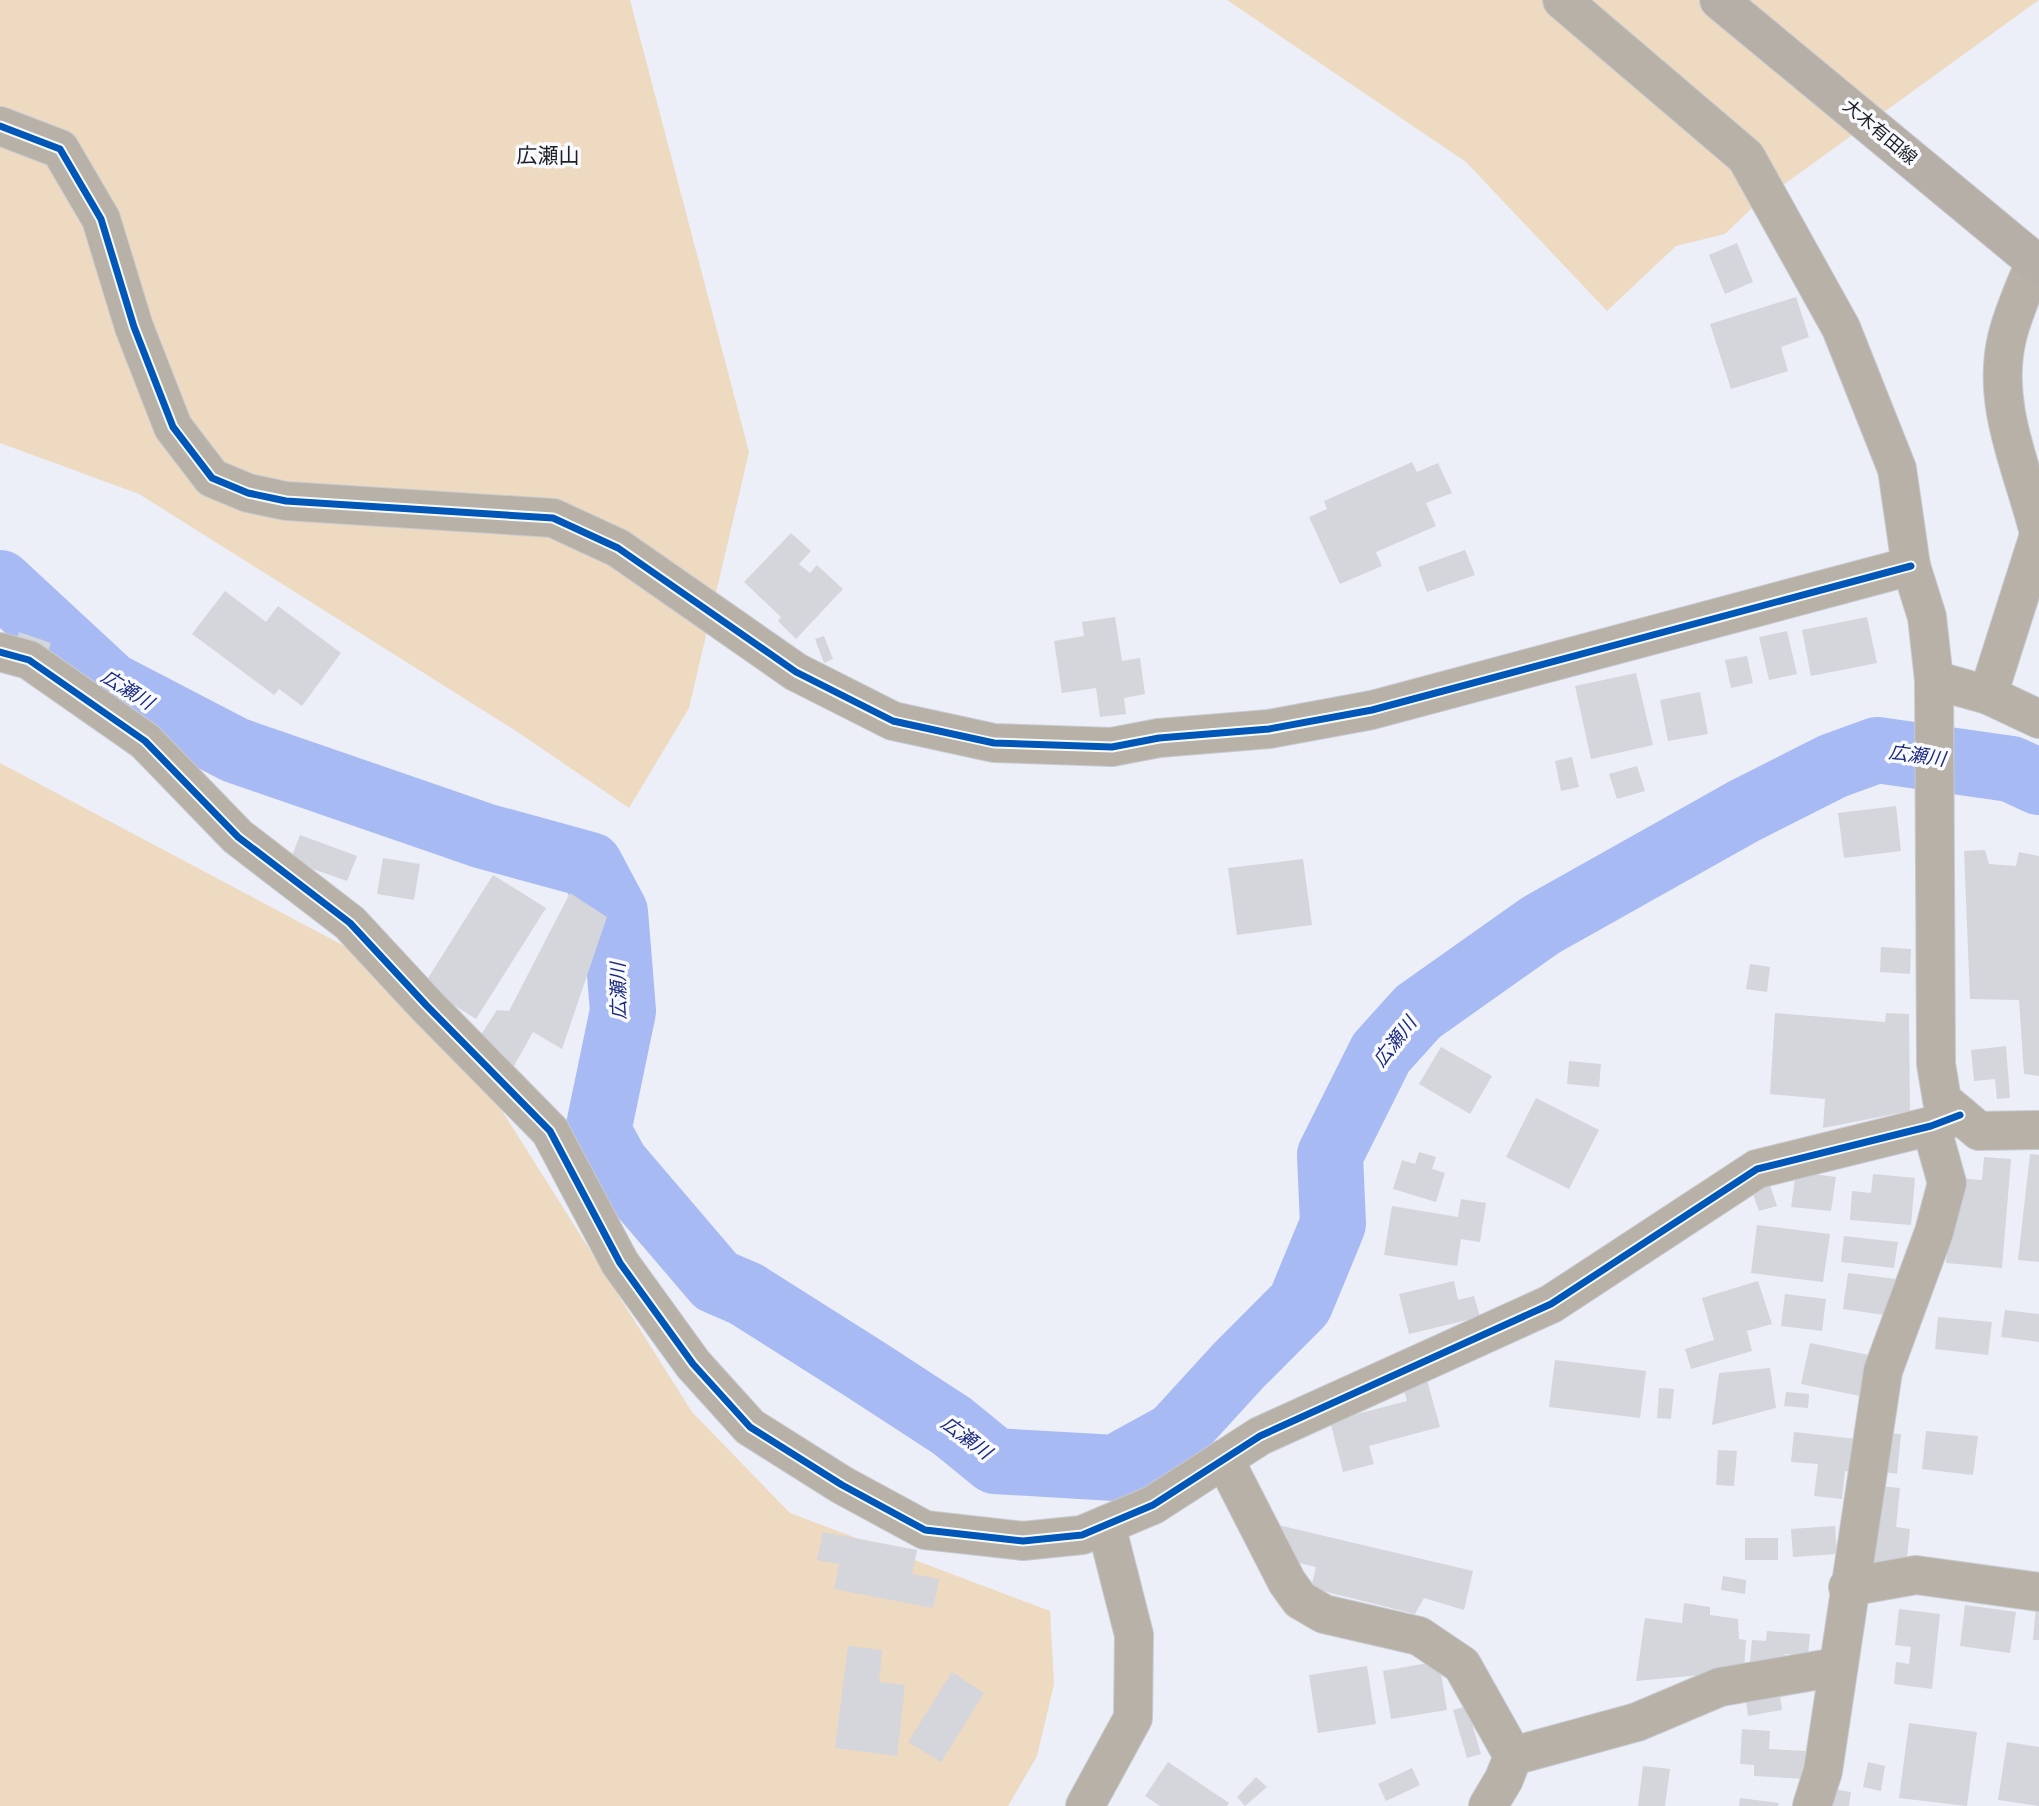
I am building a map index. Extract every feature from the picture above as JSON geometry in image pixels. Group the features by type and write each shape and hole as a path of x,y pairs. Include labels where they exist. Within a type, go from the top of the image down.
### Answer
{"main road":[{"name":"大木有田線","path":"1719,0 2037,264"}],"street":[{"path":"1562,0 1746,157 1846,341 1898,469 1911,566 1927,617 1934,680 1936,1064 1945,1121 1947,1183 1934,1232 1883,1371 1879,1416 1848,1587 1823,1771 1812,1806"},
{"path":"0,126 60,149 101,219 134,327 173,427 212,478 248,493 286,501 553,518 618,548 796,673 893,721 994,743 1112,747 1159,738 1269,729 1372,710 1911,566"},
{"path":"1988,695 2039,534 2005,415 2003,370 2007,339 2037,264"},
{"path":"0,652 29,660 145,741 238,837 350,923 550,1131 620,1263 693,1364 750,1427 842,1485 925,1530 1023,1541 1082,1535 1153,1505 1273,1430 1550,1304 1757,1169 1945,1121 1979,1131 2039,1129"},
{"path":"1934,680 1988,695 2039,719"},
{"path":"1224,1459 1287,1582 1300,1600 1324,1614 1419,1636 1462,1665 1513,1756"},
{"path":"1085,1806 1133,1718 1134,1635 1106,1525"},
{"path":"1848,1587 1916,1575 2039,1592"},
{"path":"1513,1756 1637,1723 1720,1687 1837,1667"},
{"path":"1488,1806 1504,1779 1513,1756"}],"shaded area":[{"path":"0,0 630,0 749,452 689,708 629,808 519,733 139,494 0,443"},
{"path":"1227,0 2039,0 1754,206 1725,234 1676,246 1607,311 1466,162"},
{"path":"0,763 354,951 453,1033 692,1412 790,1513 1050,1611 1054,1684 1037,1756 1008,1806 0,1806"}],"building":[{"path":"1737,243 1753,282 1725,294 1709,255"},
{"path":"1796,297 1809,337 1781,347 1788,371 1731,389 1710,324"},
{"path":"1412,462 1417,472 1438,463 1452,493 1426,503 1436,526 1376,552 1382,566 1340,584 1309,517 1327,509 1324,501"},
{"path":"791,533 811,551 799,564 810,573 817,565 843,589 796,639 778,621 781,617 744,582"},
{"path":"1465,550 1475,575 1427,592 1418,567"},
{"path":"225,591 266,622 278,606 341,653 302,706 279,689 274,695 192,634"},
{"path":"1115,617 1122,661 1140,658 1145,694 1124,698 1126,714 1100,717 1096,688 1062,693 1054,641 1084,636 1082,622"},
{"path":"1867,617 1877,663 1811,676 1802,630"},
{"path":"1787,631 1797,674 1769,680 1759,637"},
{"path":"19,632 51,643 46,658 14,647"},
{"path":"824,636 833,659 824,663 815,639"},
{"path":"1747,656 1753,683 1731,688 1725,660"},
{"path":"1636,673 1653,745 1591,759 1575,686"},
{"path":"1700,692 1708,734 1668,741 1660,700"},
{"path":"1572,757 1579,787 1561,791 1555,761"},
{"path":"1637,766 1645,791 1617,799 1609,774"},
{"path":"1896,806 1901,851 1844,858 1838,813"},
{"path":"300,835 357,856 347,881 290,861"},
{"path":"1985,850 1989,864 2016,866 2019,852 2039,856 2039,1076 2024,1074 2019,1000 1970,999 1964,851"},
{"path":"383,858 420,864 414,900 377,894"},
{"path":"1303,859 1312,925 1237,935 1228,868"},
{"path":"493,875 546,908 476,1019 423,986"},
{"path":"570,893 607,917 562,1049 533,1032 510,1073 475,1044 497,1010 509,1011"},
{"path":"1881,947 1911,949 1910,974 1880,972"},
{"path":"1750,964 1770,967 1767,992 1746,989"},
{"path":"1775,1013 1885,1022 1886,1013 1909,1014 1910,1111 1823,1128 1825,1099 1770,1094"},
{"path":"2006,1046 2010,1098 1997,1099 1995,1079 1974,1081 1971,1050"},
{"path":"1441,1047 1492,1076 1470,1114 1419,1084"},
{"path":"1569,1061 1601,1064 1599,1087 1567,1084"},
{"path":"1536,1098 1599,1130 1569,1189 1506,1157"},
{"path":"1419,1152 1436,1157 1432,1169 1445,1173 1436,1202 1393,1189 1402,1160 1415,1164"},
{"path":"2030,1154 2039,1155 2039,1262 2018,1260"},
{"path":"1984,1157 2011,1159 2002,1268 1946,1263 1953,1178 1982,1180"},
{"path":"1796,1172 1836,1177 1831,1211 1791,1207"},
{"path":"1873,1174 1915,1178 1911,1225 1850,1220 1852,1191 1871,1193"},
{"path":"1770,1185 1777,1206 1759,1211 1752,1191"},
{"path":"1461,1199 1486,1203 1480,1242 1461,1239 1457,1266 1384,1255 1392,1206 1458,1217"},
{"path":"1757,1225 1830,1234 1823,1282 1751,1273"},
{"path":"1844,1236 1898,1242 1894,1268 1841,1262"},
{"path":"1848,1273 1896,1279 1891,1316 1843,1309"},
{"path":"1454,1281 1458,1300 1474,1296 1480,1317 1409,1334 1399,1294"},
{"path":"1758,1281 1772,1324 1747,1331 1752,1351 1691,1369 1685,1349 1714,1340 1702,1298"},
{"path":"1785,1294 1826,1299 1822,1331 1781,1326"},
{"path":"2005,1310 2039,1314 2039,1342 2001,1337"},
{"path":"1938,1317 1992,1322 1988,1355 1935,1349"},
{"path":"1810,1343 1874,1356 1865,1397 1801,1384"},
{"path":"1555,1360 1646,1371 1640,1418 1549,1407"},
{"path":"1770,1368 1776,1408 1712,1425 1719,1373"},
{"path":"1427,1380 1440,1427 1369,1446 1374,1464 1343,1472 1330,1421 1407,1401 1403,1386"},
{"path":"1659,1388 1674,1389 1671,1419 1657,1418"},
{"path":"1786,1392 1809,1394 1808,1408 1784,1406"},
{"path":"1926,1431 1978,1436 1973,1475 1922,1469"},
{"path":"1794,1432 1857,1439 1853,1472 1845,1471 1842,1499 1814,1496 1818,1464 1791,1462"},
{"path":"1887,1433 1901,1434 1897,1474 1883,1472"},
{"path":"1718,1450 1737,1451 1734,1486 1716,1485"},
{"path":"1879,1486 1900,1488 1896,1527 1910,1529 1906,1567 1871,1563"},
{"path":"1278,1525 1473,1571 1464,1610 1424,1598 1415,1614 1311,1588 1316,1567 1299,1563"},
{"path":"1835,1526 1837,1554 1793,1557 1791,1529"},
{"path":"823,1532 917,1550 912,1574 939,1579 933,1608 834,1589 839,1564 817,1560"},
{"path":"1745,1538 1778,1538 1778,1560 1745,1560"},
{"path":"1723,1576 1746,1580 1745,1594 1721,1590"},
{"path":"1684,1603 1710,1607 1710,1615 1738,1619 1739,1639 1746,1640 1744,1671 1636,1681 1645,1618 1682,1623"},
{"path":"1965,1605 2016,1612 2010,1653 1960,1646"},
{"path":"2036,1606 2039,1606 2039,1640 2033,1640"},
{"path":"1899,1609 1940,1614 1932,1689 1894,1684 1896,1662 1909,1664 1911,1647 1895,1645"},
{"path":"1767,1631 1810,1634 1808,1656 1785,1654 1785,1665 1750,1662 1752,1640 1766,1641"},
{"path":"848,1646 882,1650 879,1682 905,1685 897,1756 835,1748"},
{"path":"1439,1661 1447,1710 1391,1719 1383,1671"},
{"path":"1367,1666 1376,1724 1318,1733 1309,1675"},
{"path":"952,1672 984,1693 941,1762 908,1742"},
{"path":"1780,1696 1782,1710 1748,1716 1746,1701"},
{"path":"1467,1706 1481,1754 1467,1758 1453,1710"},
{"path":"1909,1723 1977,1732 1967,1806 1899,1798"},
{"path":"1742,1729 1770,1731 1769,1749 1806,1751 1804,1779 1754,1776 1754,1765 1740,1764"},
{"path":"2007,1742 2039,1747 2039,1806 1998,1800"},
{"path":"1168,1762 1229,1803 1227,1806 1160,1806 1145,1796"},
{"path":"1868,1762 1885,1766 1881,1791 1863,1787"},
{"path":"1643,1766 1670,1769 1665,1806 1638,1806"},
{"path":"1412,1768 1420,1785 1386,1801 1378,1784"},
{"path":"1256,1777 1267,1787 1245,1806 1237,1797"},
{"path":"1827,1788 1851,1792 1849,1806 1824,1806"},
{"path":"1740,1798 1779,1803 1778,1806 1739,1806"}],"waterway":[{"name":"広瀬川","path":"0,583 110,685 235,750 484,836 590,865 615,912 623,1011 598,1131 616,1164 716,1281 746,1294 866,1370 952,1426 995,1461 1115,1468 1175,1435 1300,1304 1333,1224 1330,1155 1381,1053 1418,1012 1541,925 1744,811 1833,766 1877,750 2011,769 2039,782"}],"cycle path":[{"path":"0,126 60,149 101,219 134,327 173,427 212,478 248,493 286,501 553,518 618,548 796,672 893,721 994,743 1112,747 1159,738 1269,729 1372,710 1911,566"},
{"path":"0,652 29,660 145,741 238,837 350,923 550,1131 620,1263 693,1364 750,1427 842,1485 925,1530 1023,1541 1082,1535 1153,1505 1260,1436 1551,1304 1757,1169 1931,1126 1960,1115"}],"district":[{"name":"広瀬山","path":"548,156"}]}
